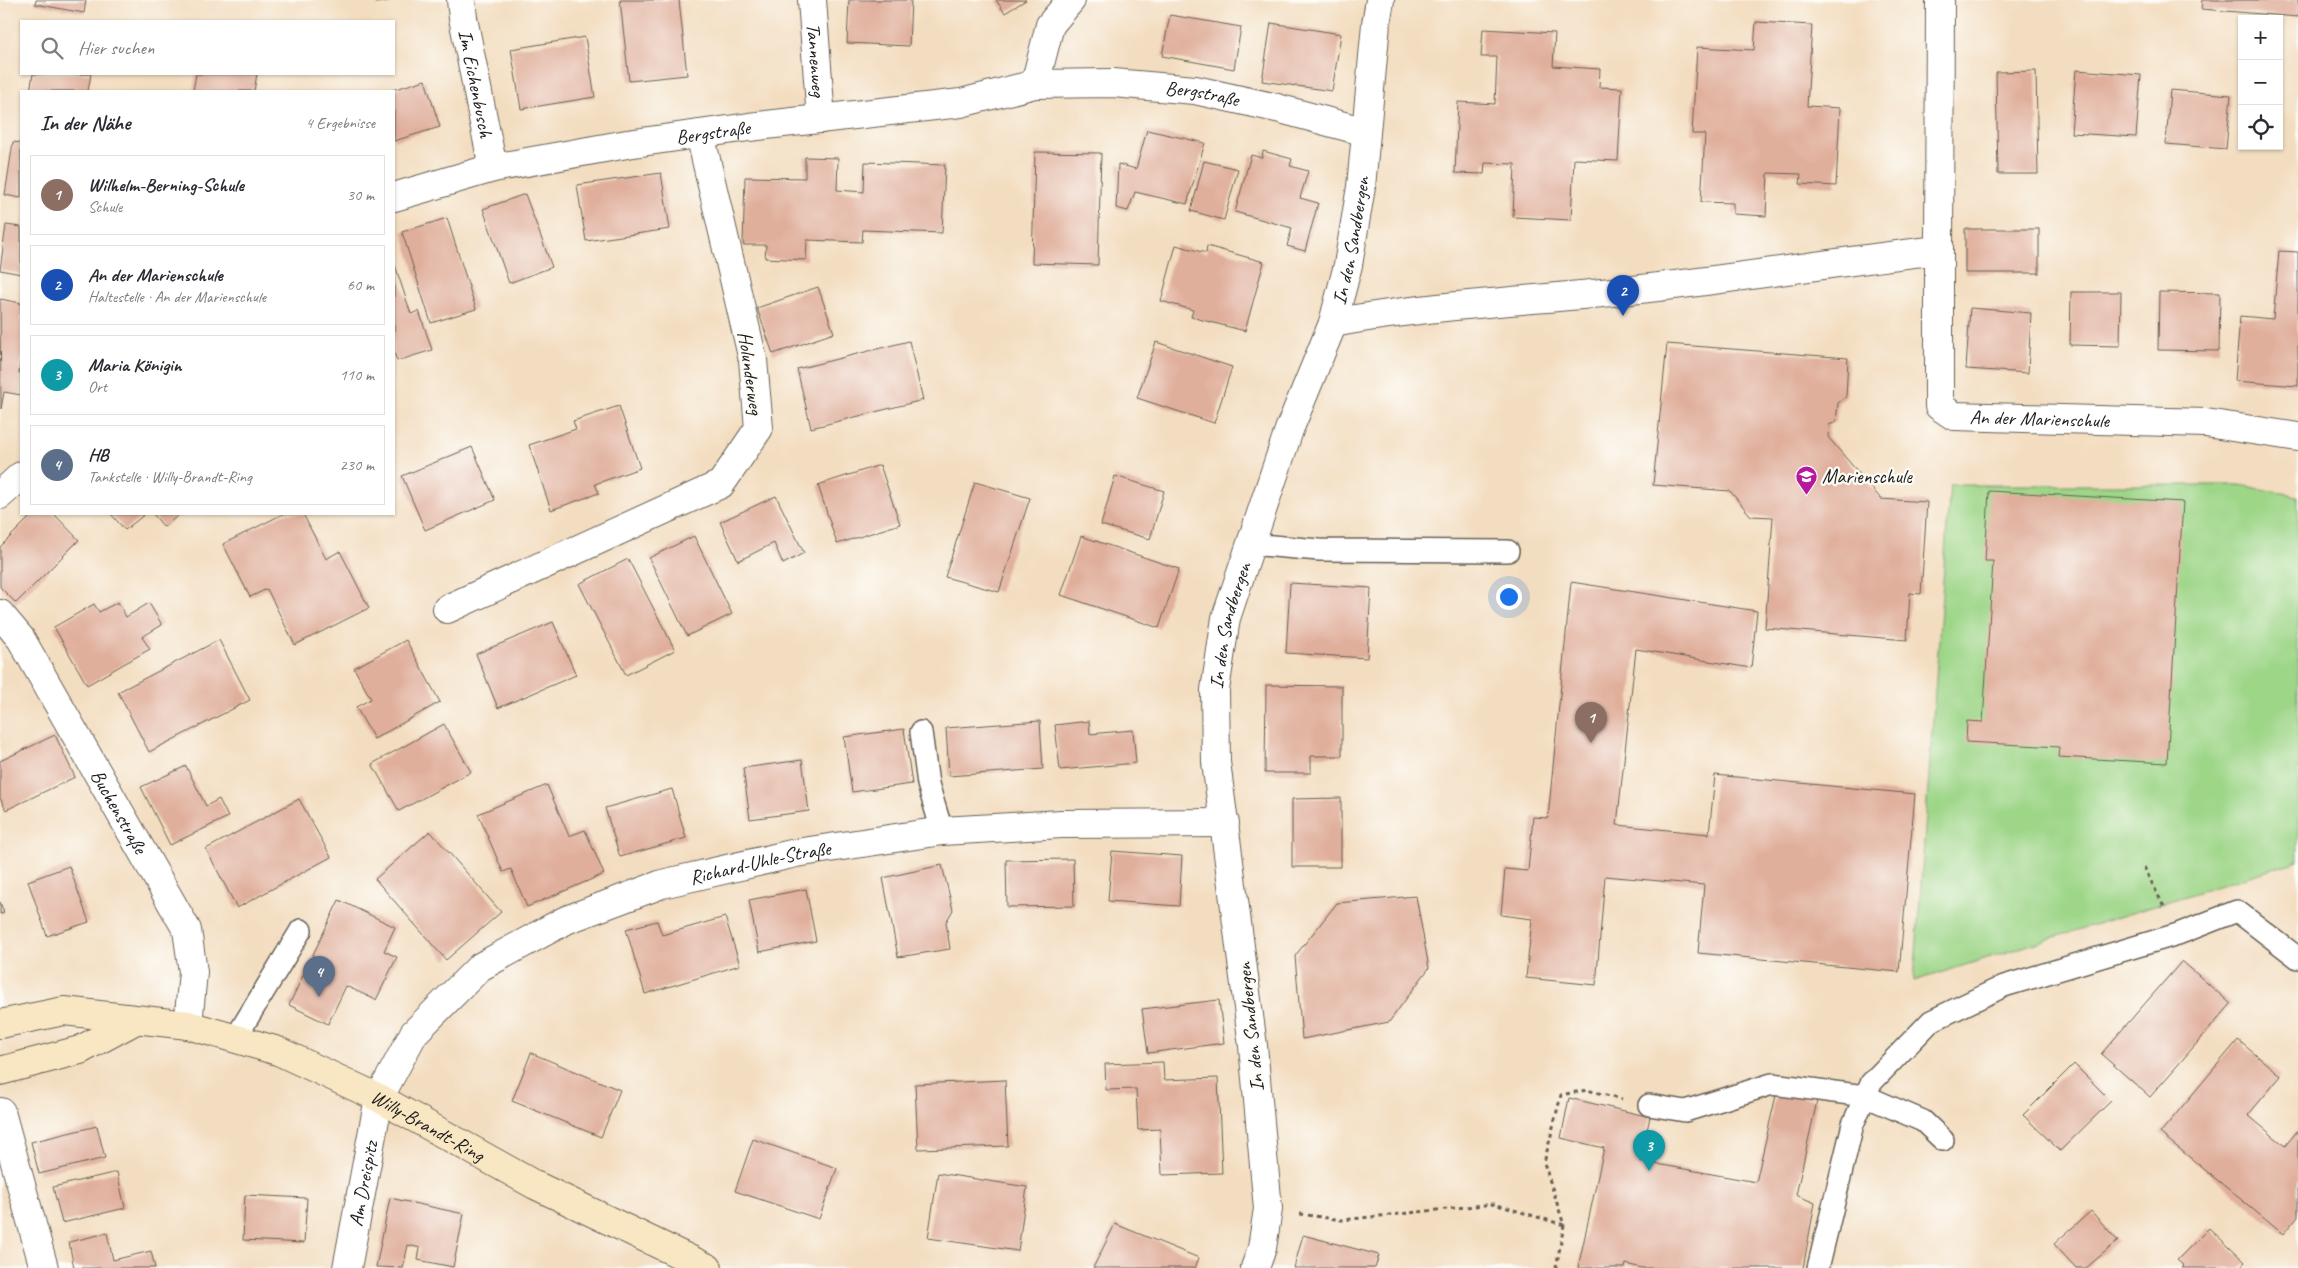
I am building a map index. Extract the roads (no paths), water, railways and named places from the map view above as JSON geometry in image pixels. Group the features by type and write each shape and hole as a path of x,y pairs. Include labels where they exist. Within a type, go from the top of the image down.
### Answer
{"main road":[{"name":"Willy-Brandt-Ring","path":"0,1024 64,1011 134,1021 188,1026 278,1051 379,1098 535,1185 708,1268"},
{"path":"0,1071 80,1050 134,1021"}],"street":[{"name":"Im Eichenbusch","path":"461,0 493,168"},
{"name":"Tannenweg","path":"812,0 821,119"},
{"path":"1036,84 1050,25 1071,0"},
{"name":"In den Sandbergen","path":"1255,1268 1262,1248 1268,1209 1253,1046 1216,762 1215,690 1226,618 1289,430 1333,323 1348,265 1361,187 1376,24 1380,0"},
{"name":"An der Marienschule","path":"1940,0 1939,406 1954,416 2206,423 2298,436"},
{"name":"Bergstraße","path":"395,197 493,168 627,144 961,103 1036,84 1112,82 1195,90 1277,108 1366,132"},
{"name":"Holunderweg","path":"447,609 721,484 759,428 753,360 700,134"},
{"path":"1333,323 1376,315 1625,290 1848,260 1939,250"},
{"path":"0,495 20,477"},
{"name":"Buchenstraße","path":"0,614 21,639 187,930 193,972 188,1026"},
{"name":"Richard-Uhle-Straße","path":"379,1098 414,1033 480,967 566,920 662,884 796,853 942,831 1062,824 1225,823"},
{"name":"Am Dreispitz","path":"347,1268 379,1098"},
{"path":"1,1112 44,1268"}],"lane":[{"path":"1250,544 1319,550 1508,551"},
{"path":"921,732 928,784 942,831"},
{"path":"1818,1268 1853,1124 1871,1083 1932,1021 2004,986 2178,934 2237,911 2298,958"},
{"path":"235,1038 301,930"},
{"path":"1649,1105 1685,1111 1772,1084 1865,1096 1923,1121 1944,1140"}],"place":[{"name":"An der Marienschule","path":"1623,316"},
{"name":"Marienschule","path":"1806,495"},
{"name":"Wilhelm-Berning-Schule","path":"1591,743"},
{"name":"HB","path":"319,997"},
{"name":"Maria Königin","path":"1649,1171"}]}
